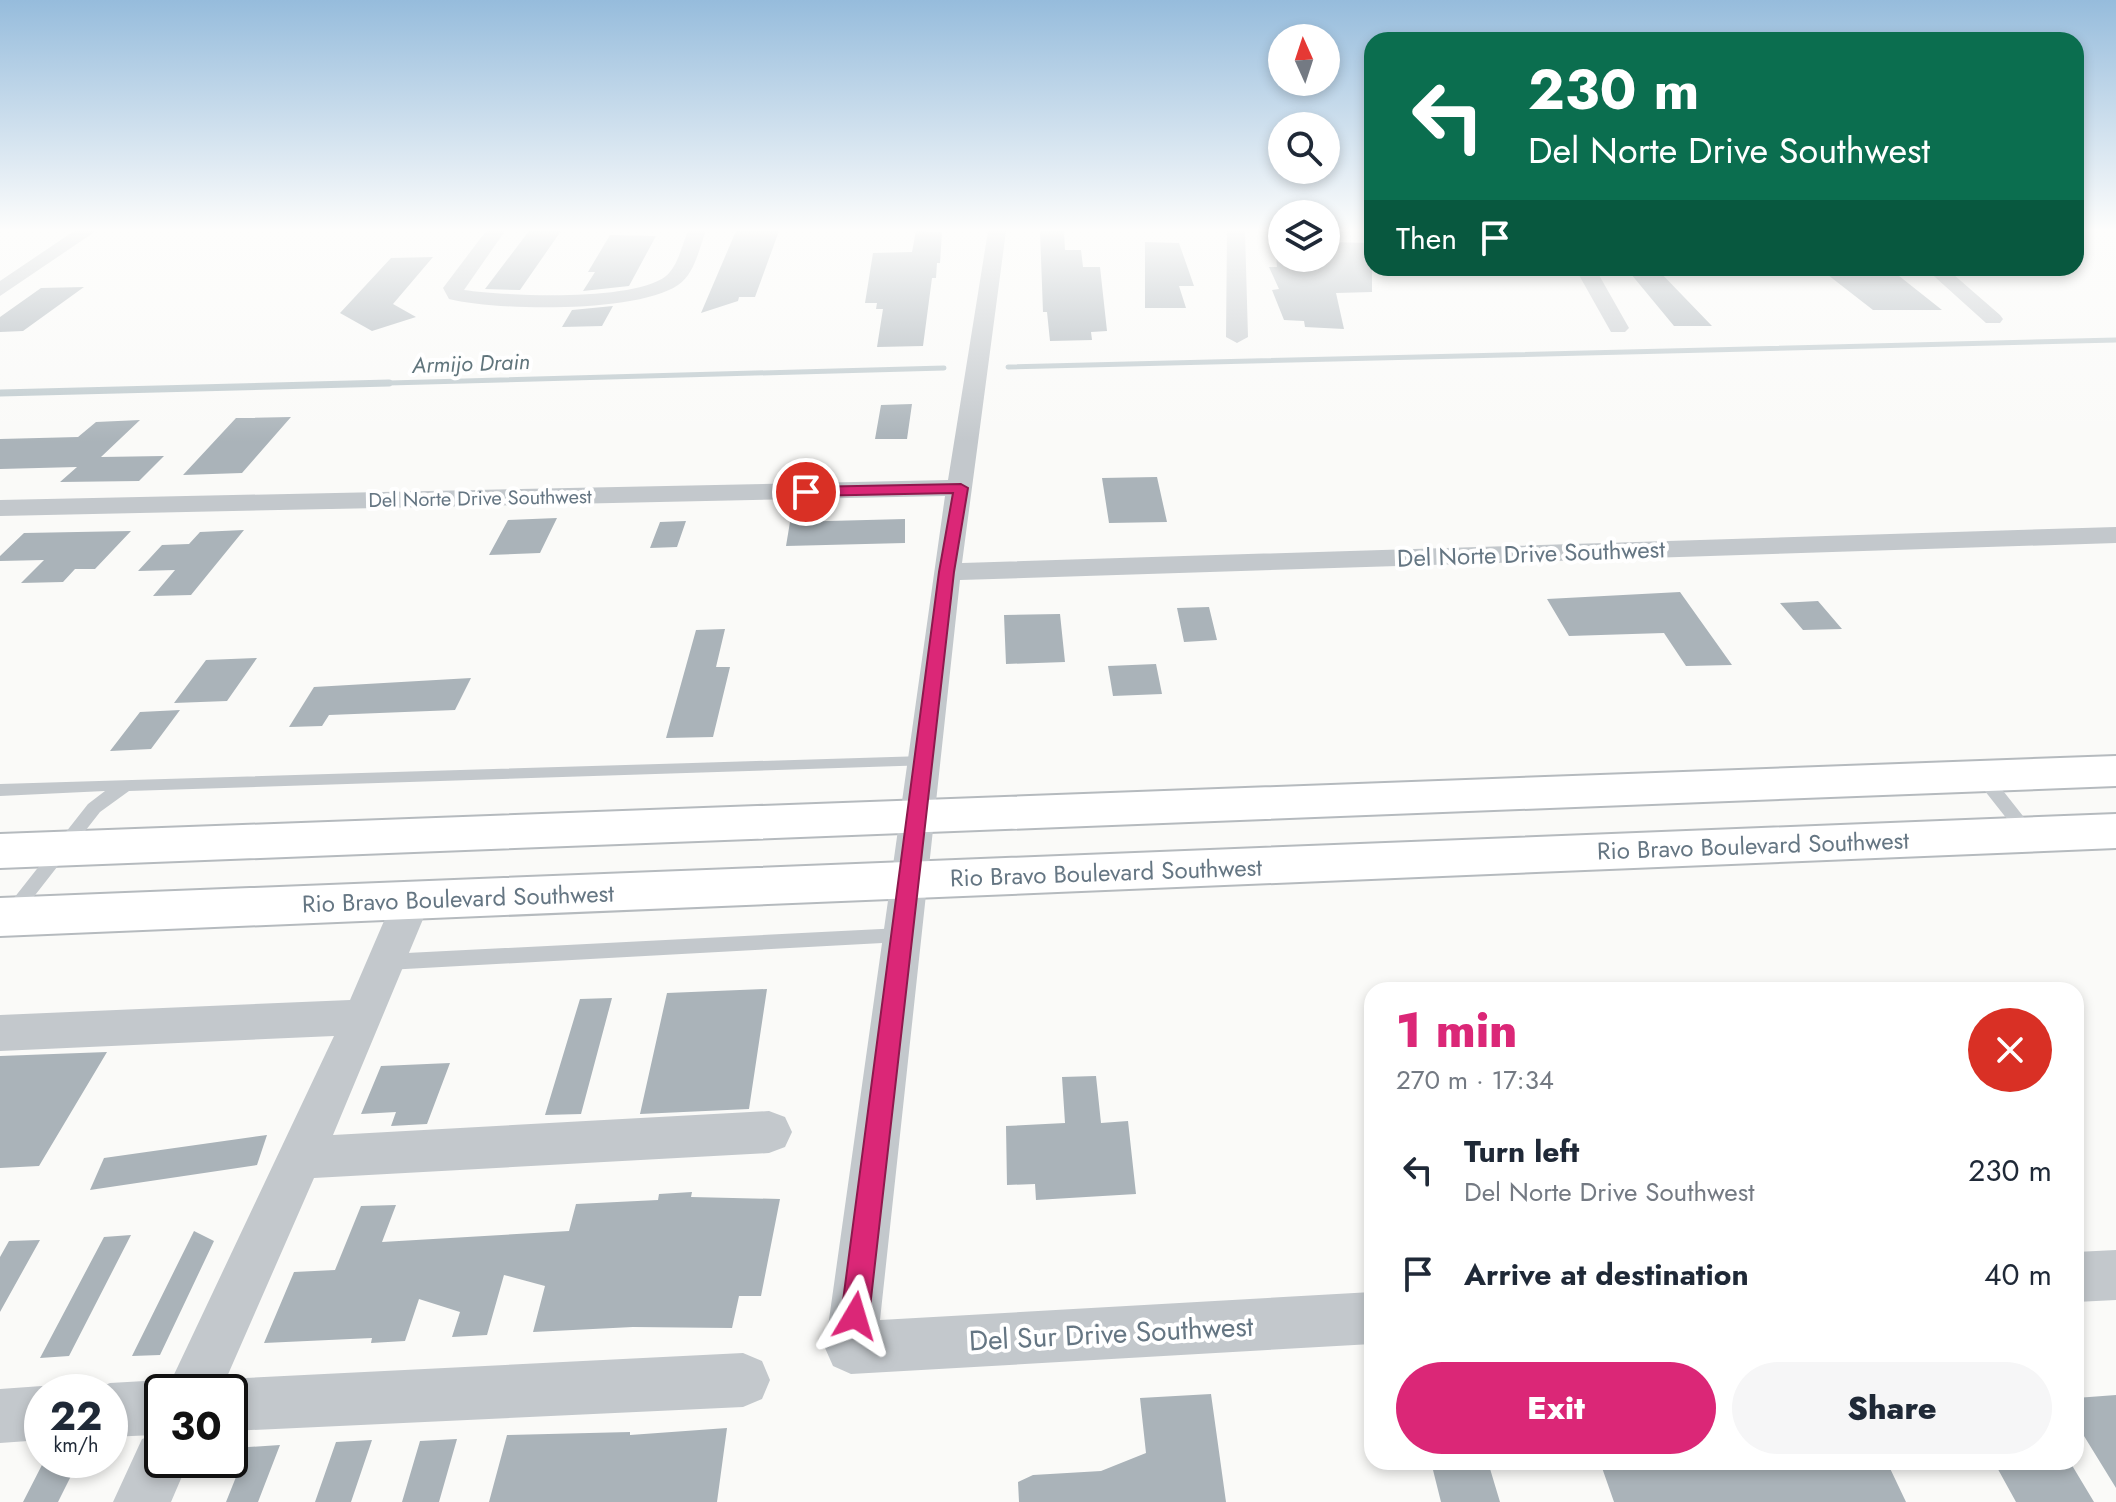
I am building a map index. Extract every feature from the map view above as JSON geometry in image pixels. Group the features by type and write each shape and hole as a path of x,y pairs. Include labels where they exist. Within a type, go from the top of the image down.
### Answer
{"main road":[{"path":"0,851 2116,771"},
{"name":"Rio Bravo Boulevard Southwest","path":"4,917 2116,831"}],"street":[{"path":"903,935 947,572 987,301"},
{"path":"1237,301 1237,337"},
{"path":"1603,301 1618,328"},
{"path":"1973,301 1993,319"},
{"name":"Del Norte Drive Southwest","path":"0,508 961,488"},
{"name":"Del Norte Drive Southwest","path":"947,572 2116,535"},
{"path":"201,1374 364,1017 412,900"},
{"name":"Del Sur Drive Southwest","path":"903,935 851,1348 1364,1318"},
{"path":"0,1033 364,1017"},
{"path":"299,1158 769,1132"},
{"path":"2084,1277 2116,1275"},
{"path":"248,1403 743,1380"},
{"path":"0,1416 24,1414"},
{"path":"142,1502 153,1478"}],"lane":[{"path":"0,790 924,761"},
{"path":"1983,777 2029,835"},
{"path":"4,917 94,808 125,785"},
{"path":"387,962 903,935"}],"building":[{"path":"22,301 64,301 23,331 0,332 0,317"},
{"path":"351,301 395,301 393,304 416,317 372,331 340,313"},
{"path":"706,301 738,301 701,313"},
{"path":"929,301 923,346 877,347 883,309 876,309 877,303 865,303"},
{"path":"1043,301 1104,301 1107,331 1091,332 1092,340 1050,341 1047,312 1043,312"},
{"path":"1145,301 1184,301 1186,308 1145,308"},
{"path":"1276,301 1338,301 1344,329 1305,327 1304,321 1284,320"},
{"path":"1653,301 1688,301 1712,326 1674,326"},
{"path":"1862,301 1931,301 1942,310 1873,310"},
{"path":"613,306 602,326 562,327 572,310"},
{"path":"912,404 907,439 875,439 881,405"},
{"path":"291,417 242,473 183,475 236,418"},
{"path":"140,420 101,457 164,456 139,481 60,482 77,467 0,469 0,439 78,437 96,422"},
{"path":"1157,477 1167,522 1109,523 1102,478"},
{"path":"557,518 540,553 489,555 508,520"},
{"path":"905,519 905,543 786,546 790,522"},
{"path":"686,521 677,547 650,548 660,522"},
{"path":"244,530 191,595 153,596 175,570 138,571 162,545 189,544 200,532"},
{"path":"131,531 95,569 75,569 63,582 21,583 44,560 0,561 0,556 24,533"},
{"path":"1680,592 1732,665 1686,666 1664,633 1569,636 1547,599"},
{"path":"1818,601 1842,629 1803,630 1780,603"},
{"path":"1209,607 1217,640 1184,642 1177,608"},
{"path":"1060,614 1065,662 1006,664 1004,615"},
{"path":"725,629 716,667 730,667 713,737 666,738 696,630"},
{"path":"257,658 227,701 174,703 206,660"},
{"path":"1156,664 1162,694 1113,696 1108,666"},
{"path":"471,678 455,710 329,715 322,726 289,727 314,687"},
{"path":"180,710 151,749 110,751 140,712"},
{"path":"767,989 749,1109 640,1114 667,993"},
{"path":"612,998 581,1114 545,1115 580,999"},
{"path":"107,1052 39,1166 0,1168 0,1056"},
{"path":"450,1063 427,1124 391,1126 396,1112 361,1114 381,1066"},
{"path":"1096,1076 1101,1123 1128,1121 1136,1194 1036,1200 1035,1184 1007,1185 1006,1126 1065,1123 1062,1077"},
{"path":"267,1135 257,1165 90,1190 104,1158"},
{"path":"692,1192 691,1197 780,1199 761,1296 739,1296 732,1328 633,1327 533,1332 545,1286 504,1275 487,1335 452,1337 460,1312 419,1299 405,1341 371,1343 372,1338 264,1343 294,1272 335,1270 361,1206 396,1205 382,1242 569,1231 576,1204 658,1200 659,1194"},
{"path":"194,1231 214,1241 160,1355 132,1356"},
{"path":"131,1235 69,1356 40,1358 104,1237"},
{"path":"40,1240 0,1312 0,1257 9,1241"},
{"path":"1211,1394 1226,1502 1019,1502 1018,1482 1033,1475 1101,1471 1146,1453 1140,1398"},
{"path":"2116,1395 2116,1488 2084,1436 2084,1397"},
{"path":"727,1428 717,1502 489,1502 507,1435 630,1432 630,1435"},
{"path":"457,1439 439,1502 402,1502 420,1441"},
{"path":"372,1440 351,1502 315,1502 336,1442"},
{"path":"280,1445 258,1502 226,1502 236,1478 248,1478 248,1447"},
{"path":"1433,1470 1490,1470 1500,1502 1441,1502"},
{"path":"1603,1470 1891,1470 1906,1502 1614,1502"},
{"path":"1998,1470 2075,1470 2094,1502 2016,1502"},
{"path":"35,1478 70,1478 58,1502 23,1502"}],"waterway":[{"name":"Armijo Drain","path":"1008,367 2116,340"},
{"name":"Armijo Drain","path":"370,383 944,368"},
{"name":"Armijo Drain","path":"0,393 370,383"},
{"name":"Armijo Drain","path":"314,385 370,383"},
{"name":"Armijo Drain","path":"370,383 389,383"}],"route":[{"path":"806,492 961,488 947,572 855,1316"}]}
